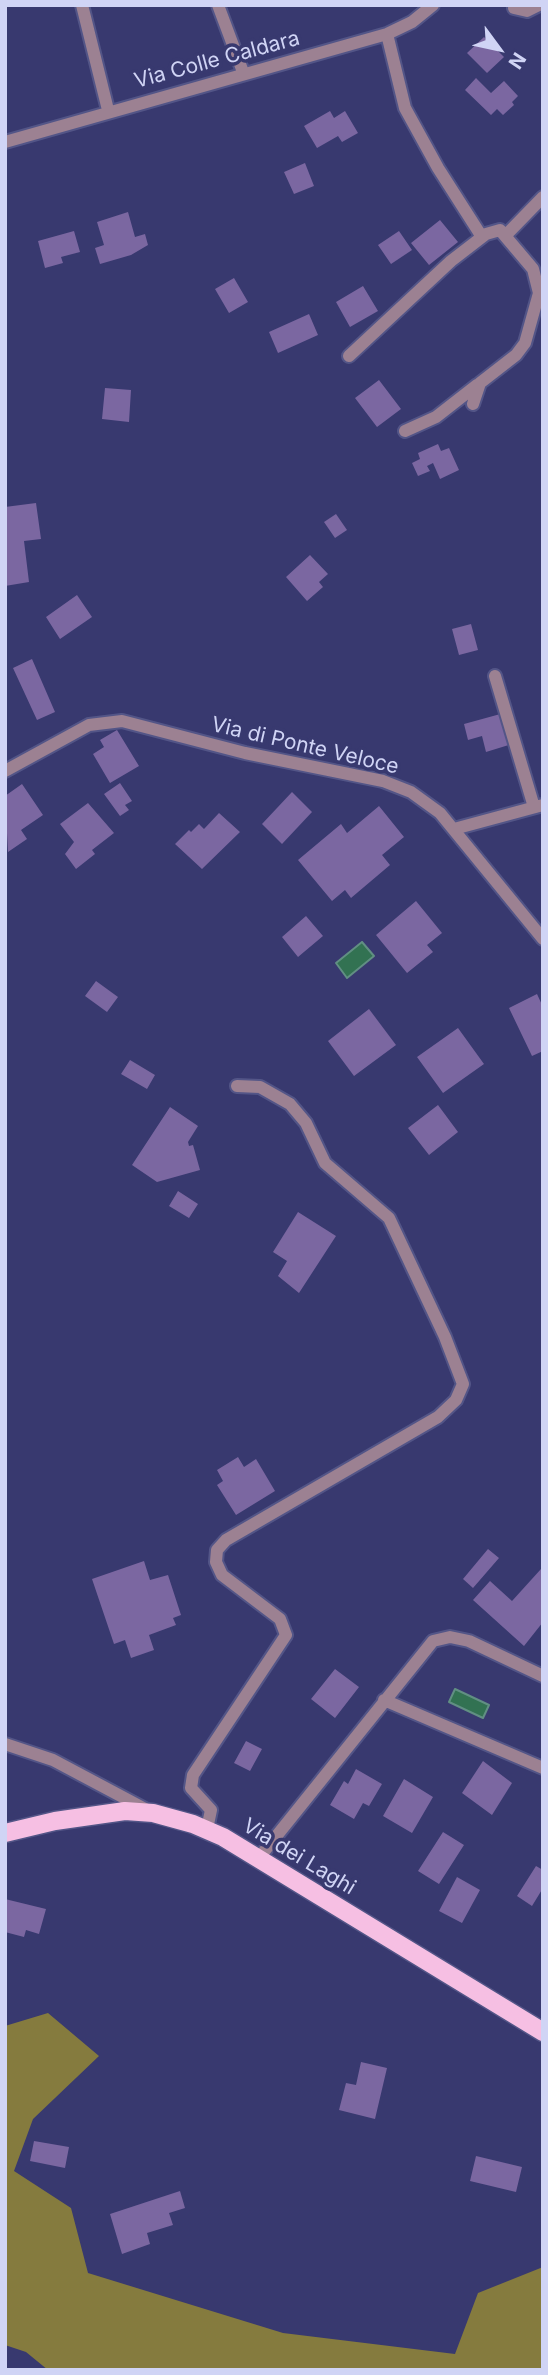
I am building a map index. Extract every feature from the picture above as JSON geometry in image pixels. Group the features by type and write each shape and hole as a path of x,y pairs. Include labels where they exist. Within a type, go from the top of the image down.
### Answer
{"main road":[{"name":"Via dei Laghi","path":"5,1833 93,1815 153,1813 207,1829 543,2032"}],"street":[{"path":"82,5 108,110"},
{"path":"218,5 243,72"},
{"name":"Via Colle Caldara","path":"5,142 52,130 108,110 387,34 412,22 433,5"},
{"path":"513,8 527,11 539,5"},
{"path":"387,34 398,86 410,117 438,168 482,237"},
{"path":"507,234 543,197"},
{"path":"349,356 422,287 482,237 496,230 507,234 535,274 538,297 528,336 521,350 436,417 405,431"},
{"path":"473,404 480,383"},
{"path":"454,829 538,806 495,676"},
{"name":"Via di Ponte Veloce","path":"5,771 89,725 103,721 131,722 237,751 391,783 422,799 454,829 543,939"},
{"path":"207,1829 211,1810 191,1788 193,1775 286,1635 280,1619 222,1575 216,1562 218,1550 226,1540 438,1417 456,1400 463,1384 445,1337 389,1218 325,1163 306,1123 290,1104 260,1087 237,1086"},
{"path":"258,1859 425,1648 444,1637 477,1643 543,1676"},
{"path":"384,1700 543,1768"},
{"path":"5,1744 53,1760 153,1813"}],"shaded area":[{"path":"362,942 374,956 347,978 336,963"},
{"path":"455,1689 489,1705 483,1718 449,1702"},
{"path":"48,2013 99,2056 33,2119 14,2171 71,2208 88,2273 283,2333 455,2354 478,2293 543,2267 543,2370 48,2370 26,2352 5,2345 5,2026"}],"building":[{"path":"484,37 504,57 487,73 467,53"},
{"path":"476,78 491,93 504,81 518,96 512,102 514,105 503,115 497,109 491,115 465,90"},
{"path":"330,111 334,118 345,111 358,133 342,142 338,136 317,148 304,126"},
{"path":"305,163 314,186 294,194 284,172"},
{"path":"128,212 135,237 145,234 148,245 131,255 100,264 95,248 104,245 97,222"},
{"path":"440,220 458,242 429,265 411,243"},
{"path":"74,231 80,252 61,257 63,263 45,268 38,241"},
{"path":"399,231 412,250 391,264 378,245"},
{"path":"234,278 248,302 229,313 215,289"},
{"path":"363,286 378,311 350,327 336,302"},
{"path":"309,314 318,335 278,353 269,332"},
{"path":"379,380 401,409 377,427 355,398"},
{"path":"105,388 131,390 129,422 102,419"},
{"path":"438,444 441,451 449,448 459,470 440,479 433,463 427,466 430,471 418,476 412,463 420,459 418,453"},
{"path":"36,503 41,539 24,541 29,582 5,586 5,507"},
{"path":"336,514 347,530 335,538 324,522"},
{"path":"310,555 328,574 319,582 323,587 307,601 286,577"},
{"path":"77,595 92,617 60,639 46,617"},
{"path":"471,624 478,650 459,655 452,629"},
{"path":"32,659 55,712 37,720 13,668"},
{"path":"504,713 512,744 486,752 482,736 468,740 464,724"},
{"path":"117,730 139,766 110,783 93,754 104,747 100,740"},
{"path":"120,783 132,801 125,805 129,810 120,816 104,794"},
{"path":"22,784 43,815 21,830 27,839 8,852 5,796"},
{"path":"292,792 312,812 282,844 262,824"},
{"path":"88,803 114,833 92,850 95,854 76,869 65,854 74,842 60,824"},
{"path":"379,806 404,837 382,855 390,865 351,898 345,890 332,901 298,860 341,824 347,833"},
{"path":"219,813 240,832 202,869 175,844 199,824 204,829"},
{"path":"416,901 442,933 427,945 433,952 407,973 376,935"},
{"path":"306,916 323,936 298,957 282,937"},
{"path":"96,981 118,997 107,1012 85,996"},
{"path":"537,994 543,1007 543,1051 532,1056 509,1008"},
{"path":"369,1009 396,1045 354,1076 328,1041"},
{"path":"458,1028 484,1064 443,1093 417,1057"},
{"path":"130,1060 155,1075 147,1089 121,1074"},
{"path":"438,1105 458,1132 429,1155 408,1128"},
{"path":"170,1107 198,1126 188,1142 189,1146 193,1145 200,1170 157,1182 132,1165"},
{"path":"178,1191 198,1204 189,1218 169,1206"},
{"path":"298,1212 336,1236 299,1293 278,1276 287,1261 273,1252"},
{"path":"238,1457 244,1467 256,1459 275,1491 236,1515 217,1485 223,1481 217,1470"},
{"path":"488,1549 499,1558 473,1588 463,1579"},
{"path":"144,1561 150,1580 168,1575 181,1615 173,1618 176,1625 149,1635 154,1650 131,1658 125,1640 114,1644 92,1579"},
{"path":"541,1569 543,1622 524,1646 473,1600 490,1581 512,1601"},
{"path":"335,1669 359,1687 335,1718 311,1699"},
{"path":"246,1741 262,1749 250,1771 234,1763"},
{"path":"483,1761 512,1783 492,1815 462,1793"},
{"path":"356,1769 382,1784 369,1806 363,1803 354,1819 330,1805 344,1781 348,1784"},
{"path":"404,1779 433,1797 412,1833 383,1816"},
{"path":"443,1832 464,1845 439,1884 418,1871"},
{"path":"536,1866 543,1870 543,1888 532,1906 517,1896"},
{"path":"457,1877 480,1890 462,1923 439,1911"},
{"path":"5,1899 46,1909 39,1934 26,1930 24,1937 5,1932"},
{"path":"361,2062 387,2068 375,2119 339,2110 346,2083 356,2085"},
{"path":"34,2141 69,2147 65,2168 30,2161"},
{"path":"476,2156 522,2167 516,2192 470,2181"},
{"path":"180,2191 185,2208 169,2213 173,2225 147,2233 150,2244 122,2254 110,2214"}]}
